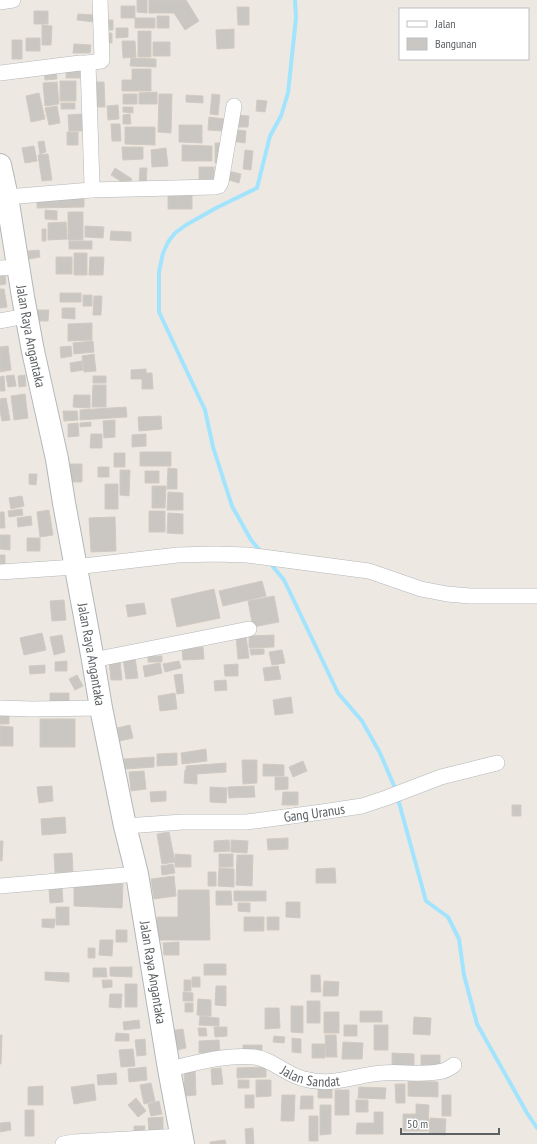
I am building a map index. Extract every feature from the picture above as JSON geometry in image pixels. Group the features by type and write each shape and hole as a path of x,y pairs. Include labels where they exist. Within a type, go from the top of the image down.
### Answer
{"main road":[{"name":"Jalan Raya Angantaka","path":"3,180 9,268 26,316 39,382 57,459 101,708 125,826 137,874 169,1068 183,1140"}],"street":[{"path":"0,2 13,0"},
{"path":"0,73 88,63 102,60 100,0"},
{"path":"88,63 91,190"},
{"path":"3,180 91,190 219,186 221,182 234,106"},
{"path":"0,321 26,316"},
{"path":"0,572 75,567 178,554 247,555 369,571 421,589 447,594 470,596 537,596"},
{"path":"93,660 249,629"},
{"path":"0,708 101,708"},
{"name":"Gang Uranus","path":"125,826 183,822 247,822 362,806 441,778 497,763"},
{"path":"0,886 137,874"},
{"name":"Jalan Sandat","path":"169,1068 225,1058 256,1058 267,1061 286,1072 303,1079 323,1082 338,1082 384,1073 439,1072 445,1071 454,1065"},
{"path":"63,1144 74,1142 183,1140"}],"building":[{"path":"137,0 147,0 147,13 137,12"},
{"path":"149,0 186,0 199,21 185,30 174,13 149,13"},
{"path":"121,6 135,6 135,18 121,18"},
{"path":"237,7 249,7 249,25 238,25"},
{"path":"34,11 48,11 48,24 34,24"},
{"path":"78,14 94,15 94,22 77,20"},
{"path":"157,16 169,16 169,28 157,28"},
{"path":"135,18 155,18 155,28 135,28"},
{"path":"105,20 113,20 113,30 105,30"},
{"path":"42,25 52,26 51,45 42,45"},
{"path":"116,28 128,28 128,37 116,38"},
{"path":"234,29 234,48 217,49 216,30"},
{"path":"138,31 151,31 151,57 138,57"},
{"path":"105,33 112,33 112,43 106,43"},
{"path":"26,38 40,38 40,51 26,51"},
{"path":"12,40 22,40 22,59 12,59"},
{"path":"122,41 135,41 136,57 123,58"},
{"path":"153,42 170,42 170,56 153,56"},
{"path":"74,44 91,45 90,53 73,53"},
{"path":"131,58 156,59 156,67 130,66"},
{"path":"66,67 80,67 80,78 66,78"},
{"path":"44,68 56,68 57,79 45,80"},
{"path":"132,69 151,69 151,91 122,91 122,80 132,80"},
{"path":"60,81 76,81 76,101 60,101"},
{"path":"57,82 59,104 45,106 43,83"},
{"path":"94,82 104,82 105,107 94,107"},
{"path":"157,92 157,104 139,104 139,93"},
{"path":"39,93 45,119 31,122 26,96"},
{"path":"123,94 137,94 137,104 123,104"},
{"path":"159,94 172,94 171,133 158,132"},
{"path":"212,94 220,95 218,115 210,114"},
{"path":"186,95 203,96 203,103 186,102"},
{"path":"257,100 267,101 265,112 256,111"},
{"path":"61,103 75,103 75,109 61,109"},
{"path":"118,105 119,119 108,120 107,106"},
{"path":"57,106 60,123 49,125 45,108"},
{"path":"123,107 133,107 133,113 123,112"},
{"path":"82,114 83,131 69,131 68,115"},
{"path":"130,114 131,124 123,124 123,115"},
{"path":"235,115 249,116 248,127 235,127"},
{"path":"209,117 224,119 223,131 208,130"},
{"path":"111,124 120,124 121,141 112,141"},
{"path":"179,125 202,125 202,143 179,142"},
{"path":"125,127 155,127 155,145 125,144"},
{"path":"232,129 246,131 245,143 230,141"},
{"path":"67,132 78,132 78,145 67,145"},
{"path":"44,141 46,152 40,154 38,142"},
{"path":"215,143 223,143 222,163 215,163"},
{"path":"182,145 212,146 212,161 182,161"},
{"path":"34,146 37,161 25,163 22,148"},
{"path":"122,147 143,147 143,159 123,160"},
{"path":"166,148 168,166 152,167 151,150"},
{"path":"245,150 253,151 251,170 243,169"},
{"path":"48,154 52,180 42,181 38,155"},
{"path":"199,167 214,167 214,184 199,184"},
{"path":"115,168 132,179 128,186 111,175"},
{"path":"140,168 147,168 146,185 139,185"},
{"path":"224,170 241,174 239,183 222,178"},
{"path":"168,190 192,190 192,209 168,209"},
{"path":"84,197 84,207 37,208 37,198"},
{"path":"45,210 57,211 57,220 45,219"},
{"path":"68,212 83,212 83,240 68,240"},
{"path":"66,222 67,239 48,240 48,223"},
{"path":"85,226 104,227 103,238 85,237"},
{"path":"42,229 46,229 46,241 42,241"},
{"path":"111,231 131,232 131,241 110,240"},
{"path":"69,241 92,241 92,249 69,249"},
{"path":"39,250 40,257 29,259 28,251"},
{"path":"74,253 87,253 87,275 74,275"},
{"path":"56,257 72,257 72,274 56,274"},
{"path":"90,257 104,257 103,275 89,275"},
{"path":"5,274 6,284 0,285 0,275"},
{"path":"0,289 4,289 7,307 0,308"},
{"path":"60,293 81,293 81,302 60,302"},
{"path":"83,295 92,295 92,306 83,306"},
{"path":"94,296 102,296 101,315 93,315"},
{"path":"62,308 75,308 75,319 62,318"},
{"path":"37,310 49,310 48,321 36,321"},
{"path":"92,323 92,340 68,341 68,324"},
{"path":"93,341 94,352 74,354 73,343"},
{"path":"8,346 11,370 0,372 0,347"},
{"path":"71,346 72,356 61,358 60,347"},
{"path":"94,354 96,371 84,372 82,356"},
{"path":"82,361 83,370 71,372 70,363"},
{"path":"146,369 146,373 152,373 153,389 142,389 142,379 131,379 131,370"},
{"path":"14,375 16,386 8,387 6,376"},
{"path":"25,375 26,386 19,387 18,376"},
{"path":"4,376 5,391 0,391 0,377"},
{"path":"93,376 106,376 106,383 93,383"},
{"path":"93,385 106,385 106,407 92,407"},
{"path":"25,394 28,418 14,420 11,396"},
{"path":"74,395 90,395 90,408 73,407"},
{"path":"6,398 10,420 2,421 0,399"},
{"path":"126,407 127,417 80,420 80,410"},
{"path":"63,411 77,411 78,420 64,421"},
{"path":"161,416 162,429 139,431 138,417"},
{"path":"115,420 115,437 104,438 103,421"},
{"path":"91,422 91,426 80,427 80,423"},
{"path":"78,423 79,436 68,437 68,424"},
{"path":"91,434 102,434 102,448 90,448"},
{"path":"146,434 146,446 132,447 132,435"},
{"path":"140,452 171,452 171,466 140,466"},
{"path":"114,453 125,453 125,467 114,467"},
{"path":"69,464 82,464 82,482 69,482"},
{"path":"98,467 109,467 109,477 98,477"},
{"path":"168,468 177,469 177,489 167,489"},
{"path":"120,470 130,470 129,496 120,495"},
{"path":"145,471 159,471 159,483 145,483"},
{"path":"29,474 37,474 36,485 29,484"},
{"path":"105,484 118,484 118,509 105,509"},
{"path":"152,486 166,486 165,508 152,508"},
{"path":"168,492 183,493 183,510 167,510"},
{"path":"22,496 24,506 11,509 9,498"},
{"path":"22,509 23,515 9,517 8,511"},
{"path":"49,510 53,535 40,537 37,512"},
{"path":"149,511 165,511 165,532 149,532"},
{"path":"0,512 4,512 5,528 0,528"},
{"path":"168,513 183,514 183,534 167,533"},
{"path":"31,516 32,525 18,527 17,518"},
{"path":"115,517 116,551 91,552 89,518"},
{"path":"0,535 10,535 10,550 0,549"},
{"path":"27,538 40,538 40,551 27,551"},
{"path":"0,555 5,555 5,564 0,564"},
{"path":"262,581 266,596 223,606 219,591"},
{"path":"214,589 220,618 177,627 171,599"},
{"path":"274,596 279,622 253,627 248,601"},
{"path":"64,600 66,620 52,621 50,601"},
{"path":"144,603 146,614 128,617 126,605"},
{"path":"42,633 46,650 24,655 20,638"},
{"path":"62,635 65,652 54,655 50,637"},
{"path":"274,635 274,647 249,648 249,636"},
{"path":"236,636 246,636 249,658 238,659"},
{"path":"203,647 204,659 183,660 182,649"},
{"path":"250,649 264,649 264,654 251,655"},
{"path":"282,650 285,663 272,665 269,652"},
{"path":"148,656 162,656 162,662 148,662"},
{"path":"135,658 138,678 126,679 123,659"},
{"path":"67,661 67,671 55,671 55,662"},
{"path":"109,661 120,661 122,680 111,680"},
{"path":"179,661 181,668 165,672 163,664"},
{"path":"160,663 162,673 145,677 143,666"},
{"path":"238,664 238,676 225,676 224,665"},
{"path":"45,665 45,673 30,674 29,666"},
{"path":"278,666 281,679 265,681 263,668"},
{"path":"182,674 184,693 177,694 174,675"},
{"path":"77,675 83,686 75,690 69,679"},
{"path":"226,680 227,690 215,691 214,681"},
{"path":"50,693 69,693 69,702 50,702"},
{"path":"175,693 177,709 160,711 158,696"},
{"path":"291,697 293,713 275,715 273,700"},
{"path":"0,713 9,713 9,724 0,724"},
{"path":"40,719 75,719 75,747 40,747"},
{"path":"130,725 133,738 120,741 117,728"},
{"path":"0,726 13,727 13,746 0,746"},
{"path":"206,749 207,761 182,764 181,753"},
{"path":"177,753 177,765 157,766 157,754"},
{"path":"154,757 154,767 125,769 124,759"},
{"path":"242,760 257,760 257,783 243,784"},
{"path":"303,761 307,771 293,777 289,767"},
{"path":"226,763 226,772 197,774 197,784 184,783 186,766"},
{"path":"263,764 284,765 284,776 263,776"},
{"path":"144,771 146,789 131,791 129,772"},
{"path":"275,777 288,777 288,789 275,790"},
{"path":"52,786 53,801 39,803 37,787"},
{"path":"254,786 255,797 229,798 228,787"},
{"path":"210,787 227,788 226,803 210,802"},
{"path":"166,791 166,801 151,802 150,792"},
{"path":"283,792 298,792 298,805 282,805"},
{"path":"512,805 521,805 521,816 512,816"},
{"path":"65,817 66,833 42,835 41,819"},
{"path":"169,832 175,862 162,864 157,834"},
{"path":"288,838 288,849 268,850 267,839"},
{"path":"229,840 230,851 214,852 214,841"},
{"path":"231,840 248,841 247,853 231,852"},
{"path":"0,841 3,841 2,861 0,861"},
{"path":"72,853 73,872 55,873 54,854"},
{"path":"175,854 191,855 191,867 175,867"},
{"path":"219,854 233,854 233,867 219,867"},
{"path":"237,855 253,855 252,886 236,885"},
{"path":"173,864 175,873 162,875 161,866"},
{"path":"219,868 234,869 234,887 218,886"},
{"path":"335,868 336,883 316,883 316,869"},
{"path":"208,872 216,872 216,886 208,886"},
{"path":"174,876 176,896 154,899 151,879"},
{"path":"74,883 123,884 122,908 74,906"},
{"path":"62,888 63,902 50,903 49,889"},
{"path":"178,890 209,890 210,940 157,940 157,917 178,917"},
{"path":"216,891 231,891 232,905 216,905"},
{"path":"234,891 266,891 266,901 234,901"},
{"path":"286,902 300,902 300,918 286,917"},
{"path":"238,903 250,903 250,912 238,911"},
{"path":"56,907 69,907 69,925 56,925"},
{"path":"244,917 264,917 264,931 244,931"},
{"path":"267,917 279,917 279,930 267,930"},
{"path":"42,919 55,919 54,928 42,927"},
{"path":"116,930 127,930 127,942 116,942"},
{"path":"100,940 113,940 112,956 99,955"},
{"path":"179,942 179,955 164,955 163,943"},
{"path":"88,948 95,948 95,958 88,958"},
{"path":"204,964 226,964 226,975 204,975"},
{"path":"110,967 132,967 132,977 110,976"},
{"path":"93,968 106,968 107,977 93,977"},
{"path":"45,972 69,973 69,982 45,980"},
{"path":"311,975 320,975 321,992 311,992"},
{"path":"192,977 200,977 200,987 192,987"},
{"path":"102,980 112,980 112,987 103,988"},
{"path":"184,980 191,980 191,991 184,991"},
{"path":"324,981 339,982 338,996 323,996"},
{"path":"125,984 137,984 137,1007 125,1007"},
{"path":"216,986 226,986 226,1006 215,1005"},
{"path":"183,992 193,993 193,1001 183,1001"},
{"path":"110,994 122,994 121,1008 109,1007"},
{"path":"198,999 211,1000 211,1016 197,1015"},
{"path":"307,1001 320,1001 320,1023 307,1023"},
{"path":"185,1003 193,1003 193,1012 185,1012"},
{"path":"291,1006 303,1006 303,1033 291,1032"},
{"path":"265,1008 279,1008 280,1028 265,1029"},
{"path":"360,1011 382,1011 382,1022 360,1022"},
{"path":"324,1012 339,1012 339,1033 324,1033"},
{"path":"200,1016 219,1018 219,1026 199,1025"},
{"path":"414,1017 431,1018 430,1035 413,1034"},
{"path":"139,1020 140,1028 124,1030 123,1022"},
{"path":"344,1025 357,1025 357,1036 344,1036"},
{"path":"374,1025 388,1025 388,1050 374,1050"},
{"path":"214,1027 227,1027 227,1036 215,1037"},
{"path":"198,1028 206,1028 207,1036 199,1036"},
{"path":"183,1029 186,1048 172,1051 169,1031"},
{"path":"116,1033 129,1034 129,1041 115,1041"},
{"path":"0,1035 2,1035 1,1064 0,1064"},
{"path":"325,1035 336,1035 337,1057 326,1057"},
{"path":"274,1036 285,1037 284,1043 273,1042"},
{"path":"292,1038 301,1039 301,1053 292,1052"},
{"path":"145,1039 146,1055 137,1056 135,1040"},
{"path":"219,1040 220,1053 199,1053 199,1041"},
{"path":"343,1042 363,1043 362,1059 342,1059"},
{"path":"312,1044 325,1044 325,1058 312,1058"},
{"path":"243,1045 262,1045 262,1055 243,1055"},
{"path":"133,1049 135,1066 121,1067 119,1050"},
{"path":"392,1053 414,1054 414,1069 392,1068"},
{"path":"421,1055 440,1055 440,1071 421,1071"},
{"path":"146,1067 147,1080 129,1082 128,1069"},
{"path":"266,1067 266,1077 237,1078 237,1068"},
{"path":"221,1068 223,1084 212,1085 211,1069"},
{"path":"184,1069 195,1069 196,1095 185,1096"},
{"path":"116,1073 117,1084 98,1085 97,1075"},
{"path":"238,1080 249,1080 249,1088 238,1088"},
{"path":"256,1080 271,1080 271,1096 256,1097"},
{"path":"408,1081 438,1082 438,1097 408,1096"},
{"path":"151,1083 155,1101 144,1104 140,1085"},
{"path":"94,1084 96,1100 74,1104 71,1087"},
{"path":"395,1084 405,1084 405,1103 396,1103"},
{"path":"43,1086 43,1105 28,1105 28,1087"},
{"path":"332,1087 332,1098 318,1098 318,1088"},
{"path":"359,1087 386,1088 385,1099 358,1098"},
{"path":"335,1090 349,1090 349,1115 335,1115"},
{"path":"245,1095 254,1095 254,1108 245,1108"},
{"path":"282,1095 295,1095 294,1121 281,1121"},
{"path":"442,1095 451,1095 451,1116 442,1116"},
{"path":"301,1096 313,1096 313,1109 300,1109"},
{"path":"136,1098 146,1111 138,1117 128,1105"},
{"path":"356,1100 368,1100 368,1112 356,1112"},
{"path":"159,1101 162,1114 151,1116 148,1104"},
{"path":"416,1104 429,1105 428,1131 403,1131 403,1114 416,1114"},
{"path":"320,1105 331,1105 331,1134 320,1135"},
{"path":"25,1110 34,1110 34,1136 25,1136"},
{"path":"374,1112 383,1112 383,1134 356,1134 357,1123 374,1123"},
{"path":"309,1116 318,1116 318,1141 309,1141"},
{"path":"163,1117 163,1132 149,1133 148,1118"},
{"path":"430,1118 446,1119 445,1135 429,1134"},
{"path":"10,1122 11,1130 0,1132 0,1123"},
{"path":"134,1126 145,1126 144,1137 134,1137"},
{"path":"253,1128 254,1144 246,1144 245,1129"},
{"path":"225,1140 226,1144 210,1144 210,1142"}],"waterway":[{"path":"262,553 251,540 232,506 213,447 205,410 159,312 159,272 163,253 168,242 175,233 216,208 257,188 270,136 281,116 288,93 296,18 295,0"},
{"path":"270,563 284,580 338,693 362,721 380,753 395,788 426,901 448,917 459,939 464,975 477,1024 537,1128"}]}
